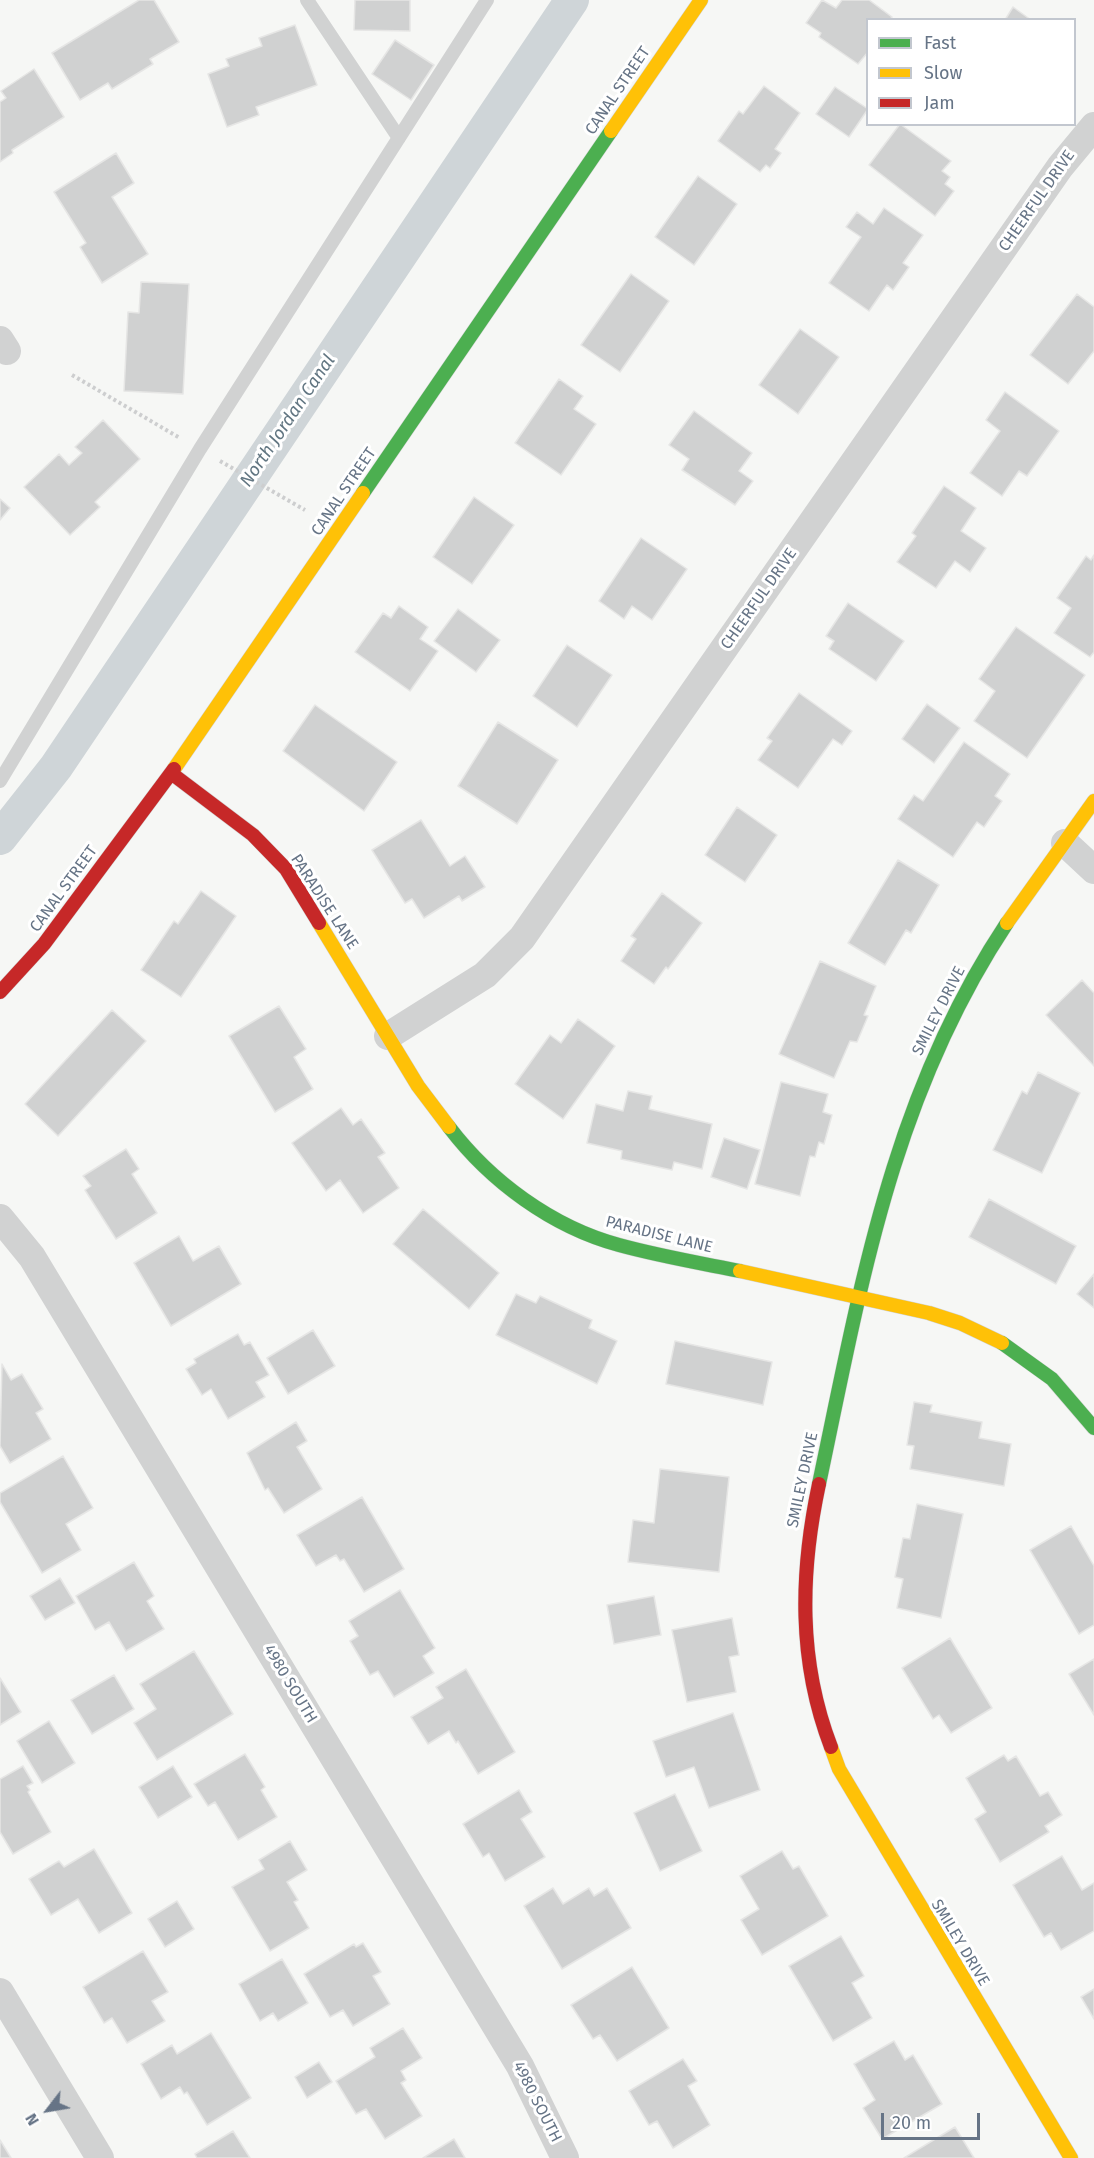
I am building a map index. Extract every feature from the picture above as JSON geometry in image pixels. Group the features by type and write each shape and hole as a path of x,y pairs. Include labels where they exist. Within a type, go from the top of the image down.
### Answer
{"street":[{"name":"CANAL STREET","path":"0,992 44,944 171,773 701,0"},
{"name":"CHEERFUL DRIVE","path":"388,1036 485,975 522,938 1060,167 1094,126"},
{"name":"PARADISE LANE","path":"171,773 253,835 286,869 443,1121 470,1154 502,1183 537,1207 576,1228 617,1245 960,1323 993,1338 1045,1374 1068,1395 1094,1428"},
{"name":"SMILEY DRIVE","path":"1071,2158 856,1803 827,1742 813,1694 803,1620 803,1566 810,1524 860,1299 884,1195 899,1147 942,1036 995,942 1094,801"},
{"path":"1065,843 1094,870"},
{"name":"4980 SOUTH","path":"0,1218 32,1257 514,2056 537,2096 565,2158"},
{"path":"0,1992 100,2158"}],"lane":[{"path":"307,0 399,138"},
{"path":"0,781 200,449 487,0"}],"path":[{"path":"72,375 305,510"}],"building":[{"path":"139,0 154,0 179,42 150,59 153,64 112,89 108,83 80,100 52,53"},
{"path":"355,0 410,0 410,31 354,30"},
{"path":"822,0 836,8 842,0 869,0 892,17 866,18 866,54 858,64 819,37 821,33 806,23"},
{"path":"1013,7 1028,18 1006,18"},
{"path":"295,25 317,85 256,107 259,115 227,127 208,74 229,66 226,59 262,46 259,38"},
{"path":"395,40 434,65 411,100 372,74"},
{"path":"34,69 64,117 12,150 13,153 0,162 0,102 6,98 1,91"},
{"path":"764,86 800,113 775,149 781,153 770,168 766,165 760,172 718,141 739,111 743,114"},
{"path":"835,87 866,108 866,112 849,137 816,114"},
{"path":"898,126 903,126 951,161 942,171 950,177 945,184 954,191 935,216 869,165"},
{"path":"116,153 134,183 112,197 148,254 102,283 80,247 86,243 54,192"},
{"path":"698,176 737,204 694,265 655,237"},
{"path":"884,208 923,235 903,263 909,267 893,290 887,285 869,311 829,283 861,237 846,227 857,212 873,224"},
{"path":"631,274 669,301 620,372 581,345"},
{"path":"141,282 189,284 183,394 124,391 128,312 139,313"},
{"path":"1077,294 1094,307 1094,351 1068,384 1030,355"},
{"path":"800,329 839,357 798,414 759,385"},
{"path":"559,379 583,396 574,409 596,424 561,475 515,443"},
{"path":"1005,392 1059,431 1027,476 1019,471 1002,496 970,473 1000,431 986,420"},
{"path":"694,411 752,453 739,471 753,481 735,505 682,470 689,459 669,445"},
{"path":"103,420 140,459 95,502 100,507 70,535 24,487 59,454 69,465 82,453 75,447"},
{"path":"944,486 976,508 961,531 986,548 970,572 955,561 936,588 897,562 916,536 912,533"},
{"path":"474,497 514,525 472,584 433,557"},
{"path":"0,499 10,508 0,520"},
{"path":"641,538 687,569 652,620 632,606 624,619 599,601"},
{"path":"1094,555 1094,652 1090,657 1054,633 1071,608 1057,598 1086,556 1091,560"},
{"path":"848,603 904,641 876,681 829,649 834,641 826,636"},
{"path":"399,606 428,627 420,639 438,651 410,691 355,652 383,613 391,618"},
{"path":"458,609 500,640 476,672 434,641"},
{"path":"1016,627 1085,675 1027,758 974,721 995,691 979,679"},
{"path":"567,645 612,675 577,727 533,696"},
{"path":"799,693 852,731 842,745 833,739 798,788 758,760 772,741 767,738"},
{"path":"927,704 960,728 934,763 902,739"},
{"path":"315,705 397,762 364,811 283,751"},
{"path":"498,722 558,760 517,824 458,786"},
{"path":"964,742 1010,774 995,796 1002,801 984,827 977,822 953,857 898,819 914,795 923,801"},
{"path":"737,807 777,835 745,882 705,855"},
{"path":"421,820 450,866 465,856 485,887 462,901 459,896 424,918 412,899 405,903 372,850"},
{"path":"898,860 939,885 911,933 906,930 885,965 848,943"},
{"path":"201,891 236,916 181,997 141,970 174,921 178,924"},
{"path":"662,893 702,923 654,984 621,961 636,939 631,936"},
{"path":"820,961 876,986 864,1015 868,1016 857,1042 850,1041 834,1078 779,1054"},
{"path":"1082,980 1094,993 1094,1066 1046,1015"},
{"path":"279,1006 306,1049 294,1057 313,1089 275,1112 229,1036"},
{"path":"112,1010 146,1041 58,1136 25,1104"},
{"path":"578,1019 615,1046 563,1119 515,1084 550,1035 561,1043"},
{"path":"1038,1072 1080,1093 1042,1173 993,1150 1022,1091 1027,1094"},
{"path":"781,1082 828,1094 823,1112 832,1115 824,1144 819,1142 815,1157 810,1156 800,1196 755,1184"},
{"path":"628,1091 652,1096 649,1109 712,1124 702,1169 674,1162 672,1170 621,1159 622,1151 587,1143 596,1104 623,1111"},
{"path":"341,1108 353,1125 361,1119 385,1153 378,1157 399,1188 363,1213 340,1180 326,1191 292,1143"},
{"path":"724,1138 760,1150 747,1189 711,1177"},
{"path":"126,1149 139,1169 132,1174 157,1213 116,1239 85,1190 91,1186 83,1176"},
{"path":"989,1199 1076,1246 1056,1284 969,1237"},
{"path":"423,1209 499,1273 469,1309 393,1244"},
{"path":"179,1236 193,1261 219,1246 241,1284 171,1326 134,1263"},
{"path":"1094,1274 1094,1308 1077,1294"},
{"path":"516,1294 536,1303 540,1296 592,1320 589,1328 617,1341 597,1384 496,1335"},
{"path":"313,1330 335,1366 288,1394 267,1358"},
{"path":"238,1334 244,1345 250,1342 269,1375 256,1382 265,1397 228,1419 211,1389 202,1395 186,1369 196,1363 194,1359"},
{"path":"675,1341 772,1362 763,1405 666,1384"},
{"path":"2,1364 11,1380 22,1374 43,1409 36,1413 51,1439 10,1463 0,1446"},
{"path":"914,1402 932,1405 930,1412 982,1422 979,1438 1011,1444 1004,1486 910,1469 914,1446 907,1445"},
{"path":"296,1422 307,1441 297,1447 322,1489 284,1513 268,1488 265,1490 247,1453"},
{"path":"63,1456 93,1508 66,1524 81,1550 42,1573 0,1502 0,1493"},
{"path":"660,1469 729,1477 719,1572 628,1562 633,1520 654,1523"},
{"path":"362,1497 404,1569 364,1592 344,1559 340,1561 336,1555 316,1566 297,1535"},
{"path":"917,1504 963,1514 941,1618 897,1608 903,1579 895,1577 903,1538 910,1539"},
{"path":"1071,1526 1094,1566 1094,1625 1079,1634 1030,1550"},
{"path":"134,1562 154,1596 147,1601 164,1629 126,1651 109,1622 95,1630 76,1596"},
{"path":"60,1578 75,1603 45,1620 30,1596"},
{"path":"400,1590 435,1648 423,1656 434,1673 394,1697 378,1671 370,1675 350,1641 358,1636 349,1621"},
{"path":"654,1596 661,1635 614,1644 607,1605"},
{"path":"732,1618 739,1655 729,1657 736,1692 687,1702 672,1630"},
{"path":"950,1638 992,1708 951,1733 939,1715 933,1719 902,1668"},
{"path":"194,1651 233,1714 157,1760 134,1723 156,1709 140,1684"},
{"path":"1094,1659 1094,1715 1069,1674"},
{"path":"466,1669 515,1752 478,1774 458,1741 456,1743 449,1731 428,1744 411,1717 443,1698 436,1687"},
{"path":"114,1675 134,1709 92,1734 71,1700"},
{"path":"0,1678 21,1712 0,1725"},
{"path":"733,1713 760,1790 709,1808 694,1767 666,1777 653,1741"},
{"path":"49,1721 75,1763 42,1783 17,1741"},
{"path":"245,1754 265,1787 261,1790 277,1817 238,1840 215,1802 208,1806 194,1784"},
{"path":"1004,1755 1008,1761 1016,1756 1040,1796 1048,1792 1062,1815 1045,1826 1049,1832 1000,1862 975,1819 986,1812 966,1778"},
{"path":"23,1766 33,1783 27,1786 30,1790 28,1792 51,1832 13,1854 0,1832 0,1779"},
{"path":"173,1766 192,1797 158,1818 139,1787"},
{"path":"519,1790 532,1812 521,1819 545,1857 505,1881 489,1853 483,1857 463,1824"},
{"path":"675,1794 702,1851 660,1871 634,1813"},
{"path":"290,1841 307,1870 287,1882 298,1900 294,1902 309,1928 270,1951 232,1887 264,1869 259,1860"},
{"path":"94,1849 132,1913 99,1933 78,1899 51,1915 29,1879 59,1861 64,1867"},
{"path":"782,1851 793,1869 799,1866 828,1916 762,1955 741,1920 759,1909 740,1876"},
{"path":"1062,1856 1082,1890 1094,1883 1094,1931 1061,1950 1051,1933 1044,1937 1013,1885"},
{"path":"553,1888 563,1904 589,1888 594,1896 607,1888 631,1928 562,1969 524,1906"},
{"path":"177,1901 194,1929 165,1947 148,1919"},
{"path":"841,1936 864,1976 852,1983 872,2018 833,2041 789,1966"},
{"path":"363,1943 381,1972 373,1976 390,2004 353,2026 343,2010 330,2017 304,1974 354,1944 356,1947"},
{"path":"143,1951 168,1992 152,2001 165,2021 127,2043 112,2018 104,2023 83,1987"},
{"path":"282,1959 308,2003 278,2021 273,2013 260,2021 239,1984"},
{"path":"632,1967 669,2028 617,2061 600,2035 593,2039 571,2005"},
{"path":"1094,1989 1094,2019 1081,1997"},
{"path":"403,2028 422,2058 401,2071 406,2080 401,2083 422,2116 385,2139 366,2109 356,2114 336,2081 375,2057 370,2048"},
{"path":"211,2033 251,2098 207,2125 187,2092 184,2094 180,2087 161,2099 141,2064 172,2045 177,2054"},
{"path":"894,2041 905,2060 913,2055 942,2104 882,2139 863,2108 875,2100 854,2064"},
{"path":"683,2059 697,2081 688,2086 710,2125 673,2148 657,2121 649,2125 629,2091"},
{"path":"319,2062 332,2082 307,2098 295,2077"},
{"path":"955,2127 974,2158 904,2158"},
{"path":"233,2131 250,2158 197,2158 195,2154"},
{"path":"454,2139 465,2158 423,2158"},
{"path":"0,2140 11,2158 0,2158"}],"waterway":[{"name":"North Jordan Canal","path":"0,838 56,767 572,0"}],"traffic: fast":[{"path":"363,493 611,131"},
{"path":"819,1484 867,1265 908,1124 935,1056 968,989 1007,923"},
{"path":"449,1127 483,1166 503,1183 524,1200 570,1227 634,1249 740,1271"},
{"path":"1002,1343 1052,1379 1094,1428"}],"traffic: slow":[{"path":"611,131 701,0"},
{"path":"174,769 363,493"},
{"path":"1007,923 1094,801"},
{"path":"319,923 418,1086 449,1127"},
{"path":"740,1271 929,1313 960,1323 1002,1343"},
{"path":"831,1747 839,1769 1071,2158"}],"traffic: jam":[{"path":"0,992 44,944 174,769"},
{"path":"171,773 253,835 286,869 319,923"},
{"path":"819,1484 808,1551 806,1617 813,1682 820,1715 831,1747"}]}
